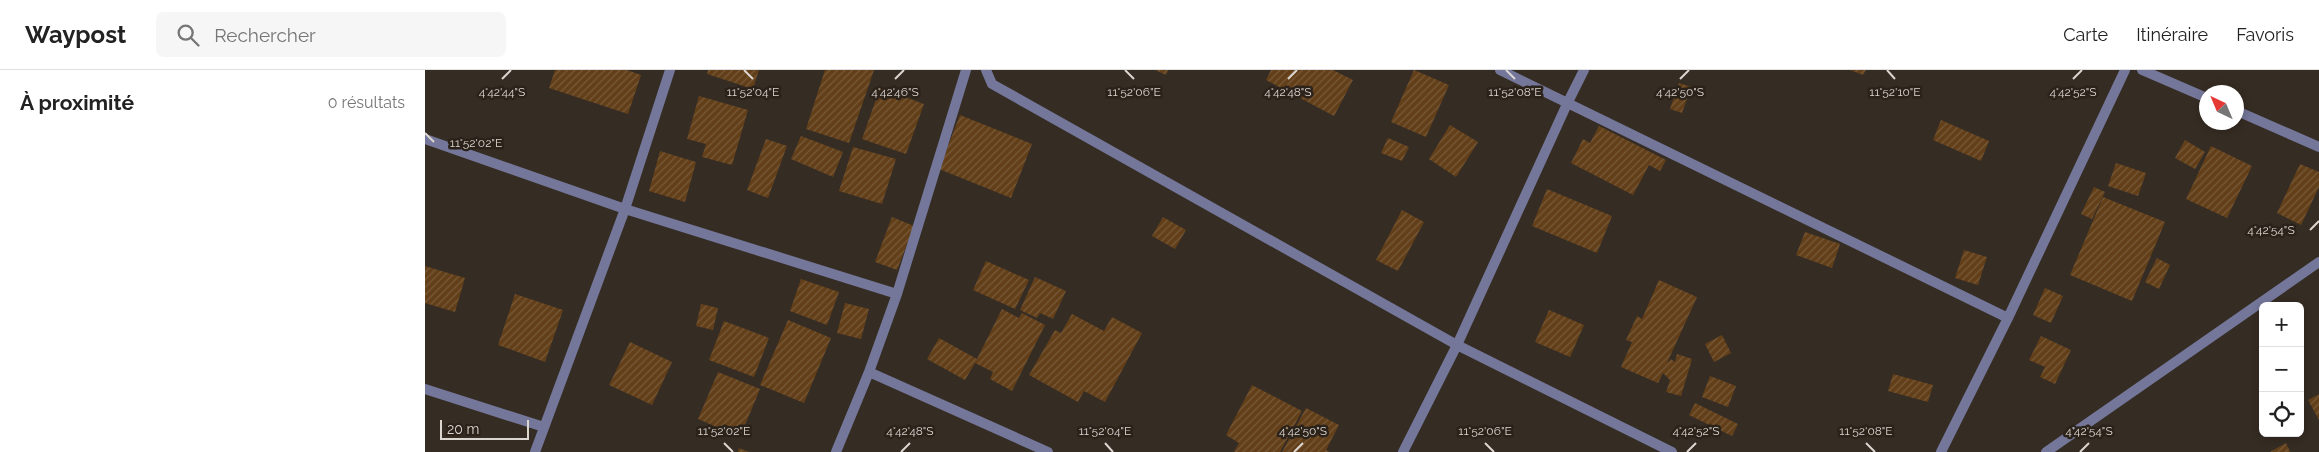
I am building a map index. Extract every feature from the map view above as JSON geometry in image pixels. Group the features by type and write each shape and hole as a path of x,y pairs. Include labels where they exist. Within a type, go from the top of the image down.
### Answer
{"street":[{"path":"535,452 625,209 669,70"},
{"path":"837,452 869,372 897,294 966,70"},
{"path":"986,70 992,84 1457,345 1672,452"},
{"path":"992,84 995,70"},
{"path":"1500,70 2008,318"},
{"path":"1403,452 1457,345 1584,70"},
{"path":"1941,452 2008,318 2125,70"},
{"path":"2142,70 2199,95"},
{"path":"2244,114 2319,147"},
{"path":"425,139 625,209 897,294"},
{"path":"2046,452 2319,262"},
{"path":"869,372 1048,452"},
{"path":"425,389 543,427"}],"building":[{"path":"555,70 627,70 641,75 628,114 549,88"},
{"path":"708,70 759,70 753,89 707,74"},
{"path":"825,70 874,70 849,143 806,129"},
{"path":"1155,70 1168,70 1166,75"},
{"path":"1271,70 1333,70 1353,80 1334,116 1266,80"},
{"path":"1414,70 1449,85 1426,137 1391,122"},
{"path":"1850,70 1866,70 1863,75"},
{"path":"1679,83 1691,87 1682,113 1670,109"},
{"path":"880,88 924,104 906,154 862,139"},
{"path":"699,96 748,110 732,165 702,157 706,144 687,139"},
{"path":"960,115 1032,144 1011,198 939,169"},
{"path":"1941,120 1989,141 1981,161 1933,140"},
{"path":"1450,125 1478,142 1456,177 1429,159"},
{"path":"1599,126 1666,160 1660,171 1649,165 1633,195 1571,163 1583,139 1590,143"},
{"path":"801,136 843,152 833,177 791,159"},
{"path":"1388,138 1409,147 1402,161 1381,153"},
{"path":"766,139 787,146 768,198 747,190"},
{"path":"2185,140 2205,152 2195,169 2175,158"},
{"path":"2211,146 2252,166 2227,218 2186,199"},
{"path":"853,147 896,159 882,204 839,191"},
{"path":"660,151 696,162 685,202 649,191"},
{"path":"2116,163 2146,173 2138,196 2108,186"},
{"path":"2300,164 2319,172 2319,187 2301,225 2277,213"},
{"path":"2094,187 2105,192 2092,219 2081,214"},
{"path":"1547,189 1612,216 1597,253 1532,226"},
{"path":"2103,197 2165,222 2132,301 2070,275"},
{"path":"1402,210 1424,222 1398,271 1376,260"},
{"path":"892,217 914,226 897,270 875,262"},
{"path":"1163,217 1186,230 1175,249 1152,236"},
{"path":"1805,232 1840,244 1832,268 1796,255"},
{"path":"1964,250 1987,257 1978,285 1955,278"},
{"path":"2157,258 2170,265 2159,289 2145,282"},
{"path":"986,261 1029,280 1015,309 973,290"},
{"path":"425,266 465,278 455,312 425,303"},
{"path":"1035,277 1066,291 1053,319 1040,313 1037,318 1020,310"},
{"path":"801,279 839,292 827,325 790,311"},
{"path":"1659,280 1697,297 1667,363 1671,359 1675,362 1677,354 1692,359 1681,396 1666,392 1670,380 1663,373 1658,383 1621,367 1632,342 1626,340 1637,316 1642,319"},
{"path":"2045,288 2063,296 2051,323 2033,315"},
{"path":"515,294 563,310 545,362 498,345"},
{"path":"845,303 869,309 861,339 837,333"},
{"path":"701,304 718,308 713,330 696,326"},
{"path":"1002,309 1019,318 1022,313 1045,325 1012,391 990,379 993,372 975,363 965,380 927,359 939,338 977,359"},
{"path":"1549,310 1584,325 1570,357 1535,342"},
{"path":"1072,314 1104,331 1112,317 1142,333 1105,402 1084,391 1078,402 1029,375 1055,330 1061,333"},
{"path":"788,320 831,338 804,403 760,385"},
{"path":"724,321 769,338 754,377 709,360"},
{"path":"1722,335 1731,353 1714,362 1705,344"},
{"path":"2041,336 2071,350 2055,384 2040,377 2045,367 2029,360"},
{"path":"630,342 672,362 652,405 609,385"},
{"path":"718,372 760,389 740,437 698,419"},
{"path":"1893,374 1933,385 1928,402 1888,391"},
{"path":"1710,376 1736,386 1728,407 1702,397"},
{"path":"1252,385 1302,411 1280,452 1234,452 1239,443 1226,435"},
{"path":"2319,394 2319,420 2308,400"},
{"path":"1695,403 1738,424 1732,436 1689,415"},
{"path":"1306,408 1339,425 1326,450 1330,452 1282,452"},
{"path":"2286,443 2290,452 2270,452"},
{"path":"739,448 749,452 738,452"}]}
